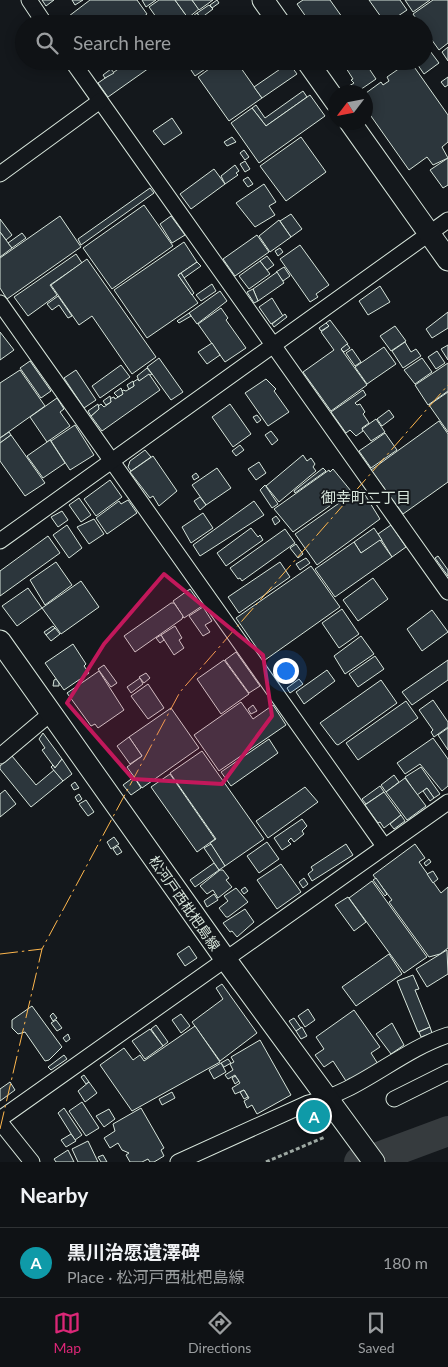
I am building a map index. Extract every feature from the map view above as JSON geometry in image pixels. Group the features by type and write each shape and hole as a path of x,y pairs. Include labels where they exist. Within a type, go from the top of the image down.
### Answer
{"main road":[{"path":"263,0 274,15"},
{"path":"313,70 328,91"},
{"path":"356,130 448,260"},
{"name":"松河戸西枇杷島線","path":"0,641 226,960 374,1162"}],"street":[{"path":"29,0 40,15"},
{"path":"78,70 448,592"},
{"path":"0,174 100,101"},
{"path":"0,541 448,220"},
{"path":"0,304 384,846"},
{"path":"0,756 50,714"},
{"path":"32,1162 0,1120 448,802"},
{"path":"178,1162 308,1103 332,1106 397,1059 448,1035"},
{"path":"394,1099 448,1072"}],"path":[{"path":"266,1162 325,1137"}],"highlighted area":[{"path":"164,574 263,655 272,716 222,784 133,779 67,703 104,644"}],"building":[{"path":"42,0 54,0 46,6"},
{"path":"72,0 83,0 75,5"},
{"path":"90,0 137,0 147,14 146,15 70,15"},
{"path":"142,0 156,0 146,7"},
{"path":"159,0 175,0 186,15 155,15 149,7"},
{"path":"175,0 192,0 199,9 192,15 186,15"},
{"path":"192,0 213,0 199,10"},
{"path":"217,0 219,3 212,8 210,5"},
{"path":"303,0 330,0 341,15 305,15 297,4"},
{"path":"369,0 400,0 407,10 400,15 380,15"},
{"path":"405,0 430,0 413,12"},
{"path":"433,0 448,0 448,43 439,50 433,42 433,15 413,14"},
{"path":"209,5 213,9 205,15 199,15 197,13"},
{"path":"448,47 448,61 442,52"},
{"path":"433,55 439,63 433,67"},
{"path":"110,70 114,73 105,78 103,75"},
{"path":"117,70 146,70 108,97 98,83"},
{"path":"191,70 204,70 195,76"},
{"path":"208,70 242,70 262,98 229,121 198,77"},
{"path":"279,70 294,70 297,74 262,98 254,87"},
{"path":"347,70 370,70 376,79 367,85 351,85 354,83 351,80 353,79"},
{"path":"397,70 416,70 448,115 448,142 442,147 448,158 433,165 427,157 409,170 373,119 373,88 381,82 383,85 389,81 387,77"},
{"path":"421,70 429,70 424,74"},
{"path":"448,77 448,85 445,87 441,82"},
{"path":"303,91 307,97 266,126 252,108 256,105 265,118"},
{"path":"310,95 325,116 259,163 231,123 252,108 266,126"},
{"path":"172,118 182,133 164,145 153,131"},
{"path":"232,137 236,142 227,146 224,142"},
{"path":"301,137 326,172 286,201 260,166"},
{"path":"244,150 249,157 245,160 240,153"},
{"path":"448,158 448,185 443,188 430,170"},
{"path":"245,161 250,169 245,172 240,164"},
{"path":"235,165 239,171 236,173 238,175 225,184 221,176"},
{"path":"214,169 225,184 191,209 180,194"},
{"path":"248,177 253,184 248,187 243,180"},
{"path":"264,184 276,202 269,206 275,215 255,227 236,203"},
{"path":"150,188 154,193 81,245 78,239"},
{"path":"144,205 173,246 112,289 83,248"},
{"path":"291,214 302,229 291,237 280,221"},
{"path":"60,216 81,247 7,299 0,288 0,258"},
{"path":"171,216 185,235 172,243 160,224"},
{"path":"0,219 12,235 6,240 0,232"},
{"path":"279,220 291,237 270,252 259,236"},
{"path":"0,232 12,248 0,257"},
{"path":"22,233 26,238 12,248 8,243"},
{"path":"257,235 269,252 235,276 223,259"},
{"path":"184,242 197,262 178,275 198,303 147,338 114,290"},
{"path":"300,245 329,285 316,294 318,297 310,302 280,259"},
{"path":"280,248 283,252 278,256 275,251"},
{"path":"76,254 82,263 50,285 57,295 28,316 14,297"},
{"path":"267,256 274,265 267,270 260,261"},
{"path":"87,259 156,357 132,374 92,316 79,325 51,285"},
{"path":"260,261 270,274 249,289 239,276"},
{"path":"197,262 201,266 184,278 181,273"},
{"path":"284,267 290,276 283,281 276,272"},
{"path":"277,272 284,283 258,301 253,289"},
{"path":"181,273 194,293 192,295 178,275"},
{"path":"212,284 216,291 201,301 196,295"},
{"path":"380,286 390,302 368,315 359,301"},
{"path":"253,289 258,301 254,303 247,292"},
{"path":"220,291 227,301 197,324 189,313"},
{"path":"58,296 72,316 68,318 59,305 52,310 47,304"},
{"path":"272,298 283,316 271,324 259,307"},
{"path":"221,308 228,318 226,320 246,348 225,362 198,324"},
{"path":"448,312 448,328 432,338 426,329"},
{"path":"189,313 191,316 179,323 177,321"},
{"path":"285,314 287,317 274,327 272,324"},
{"path":"330,320 348,344 341,349 367,385 331,411 303,372 334,350 321,332 329,326 326,323"},
{"path":"326,323 329,326 321,331 319,328"},
{"path":"395,326 406,341 391,351 380,336"},
{"path":"0,332 14,350 0,360"},
{"path":"405,342 411,352 416,349 421,356 403,368 392,351"},
{"path":"212,343 220,355 207,364 198,352"},
{"path":"347,344 350,348 344,352 341,349"},
{"path":"448,345 448,360 441,349"},
{"path":"384,347 396,364 367,384 355,367"},
{"path":"352,349 361,362 355,366 346,353"},
{"path":"437,351 445,363 436,369 428,357"},
{"path":"159,358 183,392 171,400 147,367"},
{"path":"422,358 432,372 415,384 404,370"},
{"path":"30,361 51,391 41,398 20,368"},
{"path":"448,363 448,391 428,405 415,385"},
{"path":"121,365 130,377 100,398 92,386"},
{"path":"147,368 152,374 139,381 137,376"},
{"path":"20,370 45,406 0,438 0,383"},
{"path":"76,370 96,400 84,408 64,378"},
{"path":"149,374 160,390 102,431 91,416 99,409 97,407 101,404 104,407 111,402 109,399 114,397 115,399 123,394 121,392 123,390 126,391 134,386 133,382 138,379 139,381"},
{"path":"266,379 276,389 274,391 289,412 268,426 245,393"},
{"path":"133,381 134,386 129,389 127,385"},
{"path":"121,388 123,394 118,397 114,393"},
{"path":"363,390 366,395 355,403 357,405 360,404 365,412 363,414 369,423 356,436 350,430 346,433 331,412"},
{"path":"448,392 448,432 429,405"},
{"path":"110,396 111,402 106,405 103,401"},
{"path":"57,398 64,409 60,412 70,426 47,442 30,417"},
{"path":"98,404 99,409 91,416 88,411"},
{"path":"230,404 251,434 233,447 212,417"},
{"path":"389,410 394,417 382,426 377,419"},
{"path":"257,415 261,420 257,423 253,417"},
{"path":"376,419 385,432 371,441 362,429"},
{"path":"439,421 448,434 448,482 403,514 371,470"},
{"path":"75,425 94,455 70,470 51,441"},
{"path":"271,431 278,440 272,445 265,435"},
{"path":"9,432 11,435 0,443 0,438"},
{"path":"385,433 397,450 371,468 359,451"},
{"path":"11,435 45,483 25,496 0,461 0,443"},
{"path":"50,440 65,463 43,478 27,456"},
{"path":"240,445 244,450 236,456 232,451"},
{"path":"145,450 151,457 131,471 128,467 130,461"},
{"path":"303,455 307,461 311,458 315,464 313,467 316,471 279,502 266,486"},
{"path":"153,456 177,491 159,506 153,496 150,498 130,472"},
{"path":"259,462 266,473 256,480 248,469"},
{"path":"217,468 231,488 206,505 192,485"},
{"path":"323,468 326,471 295,493 294,491"},
{"path":"333,469 351,491 293,532 274,509"},
{"path":"196,473 199,477 194,480 192,476"},
{"path":"110,480 122,497 96,516 84,499"},
{"path":"265,485 278,504 272,508 260,490"},
{"path":"362,490 380,519 317,565 295,534 345,499 346,501"},
{"path":"200,497 206,505 200,510 194,501"},
{"path":"79,498 91,515 81,522 69,505"},
{"path":"128,500 137,513 107,534 96,518 119,501 121,504"},
{"path":"254,501 264,515 200,556 193,545"},
{"path":"62,511 68,520 58,527 51,517"},
{"path":"203,513 213,528 191,543 182,527"},
{"path":"276,516 280,521 275,525 272,519"},
{"path":"94,519 104,534 89,544 77,527"},
{"path":"67,525 82,548 69,558 53,535"},
{"path":"391,525 406,547 392,557 378,534"},
{"path":"251,528 263,540 226,566 217,553"},
{"path":"374,528 382,540 361,553 354,542"},
{"path":"285,529 295,543 242,581 240,578 238,579 230,568"},
{"path":"48,536 60,553 0,596 0,571"},
{"path":"380,540 392,557 335,597 315,569 354,542 361,553"},
{"path":"296,544 303,554 298,558 290,548"},
{"path":"438,556 448,570 448,576 435,558"},
{"path":"306,558 310,563 300,570 296,564"},
{"path":"56,562 72,585 45,605 30,580"},
{"path":"280,562 290,577 239,613 228,597"},
{"path":"311,566 340,607 265,660 236,618"},
{"path":"373,578 388,599 358,621 343,600"},
{"path":"81,581 99,607 61,634 42,608"},
{"path":"28,588 42,608 17,626 2,606"},
{"path":"190,589 202,606 184,618 173,601"},
{"path":"171,603 174,603 183,616 182,619 135,652 124,636"},
{"path":"203,607 212,621 205,625 210,632 203,636 189,616"},
{"path":"342,609 359,634 339,648 322,623"},
{"path":"432,610 448,632 422,651 407,629"},
{"path":"53,626 55,628 46,635 44,632"},
{"path":"175,626 182,638 179,640 184,648 174,655 161,635"},
{"path":"55,628 60,634 51,641 46,635"},
{"path":"161,635 164,640 160,643 156,638"},
{"path":"361,636 374,654 345,674 334,656"},
{"path":"73,644 86,664 84,666 89,673 64,690 45,663"},
{"path":"236,652 260,686 249,693 225,660"},
{"path":"375,656 384,669 358,687 349,674"},
{"path":"224,660 249,694 221,714 197,679"},
{"path":"448,660 448,680 412,705 402,692"},
{"path":"104,665 117,683 111,687 98,669"},
{"path":"327,670 335,681 304,704 296,692"},
{"path":"99,671 124,710 98,728 95,724 91,726 67,693"},
{"path":"146,673 150,678 144,683 139,677"},
{"path":"140,678 143,684 131,693 127,687"},
{"path":"56,679 59,686 53,686 54,680"},
{"path":"299,679 303,684 290,693 287,688"},
{"path":"381,680 397,703 338,745 336,744 320,723"},
{"path":"148,684 164,708 148,719 131,696"},
{"path":"433,700 448,722 448,727 434,737 431,732 433,730 419,710"},
{"path":"406,701 418,718 358,760 346,743"},
{"path":"241,702 253,719 273,705 286,725 219,771 194,735"},
{"path":"253,705 257,711 251,714 248,709"},
{"path":"171,708 199,748 142,788 127,767 142,756 129,737"},
{"path":"448,728 448,750 438,735"},
{"path":"43,733 62,759 55,768 42,750 45,748 39,739"},
{"path":"129,737 142,756 130,764 117,746"},
{"path":"433,738 448,759 448,786 442,791 420,764 405,774 397,763"},
{"path":"269,739 278,753 231,786 221,772"},
{"path":"202,751 264,839 225,866 210,843 216,839 170,773"},
{"path":"12,756 36,785 54,770 63,781 31,807 0,769 0,766"},
{"path":"62,759 72,774 63,781 51,767 53,765 55,768"},
{"path":"421,767 440,794 434,798 427,788 417,795 405,777"},
{"path":"170,774 215,839 197,852 151,787"},
{"path":"394,775 399,782 386,792 381,785"},
{"path":"134,777 141,788 131,795 123,785"},
{"path":"405,778 426,806 407,820 386,792"},
{"path":"75,782 79,788 74,790 71,785"},
{"path":"380,786 384,792 366,804 362,799"},
{"path":"305,787 318,802 268,838 256,821"},
{"path":"427,788 434,798 430,801 423,791"},
{"path":"5,790 16,804 0,817 0,794"},
{"path":"384,792 401,815 384,828 365,805"},
{"path":"79,794 82,799 78,802 75,797"},
{"path":"86,800 94,812 88,816 79,804"},
{"path":"401,815 405,821 394,829 390,824"},
{"path":"302,819 307,826 302,831 304,834 294,842 291,838 288,841 291,844 282,850 274,838"},
{"path":"114,837 119,844 111,849 107,842"},
{"path":"267,842 279,859 259,873 247,856"},
{"path":"211,844 225,866 219,870 204,848"},
{"path":"346,844 353,855 312,881 308,874 313,870 311,867"},
{"path":"415,844 425,858 419,862 441,893 448,887 448,948 440,954 429,957 389,902 392,900 373,875"},
{"path":"118,846 122,852 117,855 113,849"},
{"path":"429,859 431,862 426,866 424,863"},
{"path":"214,863 219,870 195,887 190,880"},
{"path":"281,864 301,892 277,909 257,880"},
{"path":"220,870 223,870 229,878 226,880 232,887 218,898 213,890 207,894 200,886"},
{"path":"433,871 438,879 433,883 427,874"},
{"path":"304,878 308,884 303,888 299,882"},
{"path":"376,878 387,894 385,896 373,880"},
{"path":"372,881 427,957 404,973 349,898"},
{"path":"245,887 248,891 244,894 241,890"},
{"path":"236,888 248,902 226,917 219,908 228,901 224,896"},
{"path":"214,894 218,900 207,907 204,901"},
{"path":"348,897 366,922 354,931 335,905"},
{"path":"245,909 254,922 237,937 223,923"},
{"path":"189,946 197,958 185,966 177,954"},
{"path":"447,950 448,974 427,987 416,969"},
{"path":"389,954 402,974 356,1006 342,987"},
{"path":"413,975 419,989 415,990 430,1027 418,1032 397,981"},
{"path":"222,984 257,1033 220,1061 192,1022 223,999 216,988"},
{"path":"32,1006 62,1047 49,1060 45,1061 25,1032 18,1034 12,1028 12,1020"},
{"path":"308,1009 315,1020 305,1027 298,1016"},
{"path":"354,1010 380,1047 371,1053 378,1064 352,1081 350,1078 346,1081 333,1061 324,1067 315,1055 324,1049 316,1037"},
{"path":"53,1013 57,1018 53,1021 50,1016"},
{"path":"181,1014 190,1026 181,1033 172,1020"},
{"path":"294,1018 301,1028 296,1031 289,1021"},
{"path":"56,1020 62,1028 57,1031 51,1023"},
{"path":"392,1023 404,1045 391,1054 376,1034"},
{"path":"156,1025 168,1042 163,1046 151,1029"},
{"path":"195,1026 220,1062 132,1111 100,1065 124,1048 133,1060 140,1055 144,1061"},
{"path":"302,1027 307,1036 301,1039 296,1031"},
{"path":"430,1027 432,1033 421,1037 419,1032"},
{"path":"150,1029 163,1046 145,1059 132,1041"},
{"path":"68,1034 70,1039 66,1042 63,1038"},
{"path":"260,1040 291,1095 257,1114 252,1105 247,1108 244,1101 249,1098 244,1090 235,1094 232,1088 240,1083 235,1075 228,1079 225,1075 233,1070 230,1064 234,1062 231,1057"},
{"path":"64,1055 67,1059 51,1070 48,1067"},
{"path":"228,1059 231,1063 224,1067 221,1063"},
{"path":"221,1063 226,1072 214,1079 209,1070"},
{"path":"84,1075 89,1082 86,1084 81,1077"},
{"path":"235,1076 239,1081 235,1084 232,1078"},
{"path":"10,1082 15,1090 0,1101 0,1089"},
{"path":"89,1082 97,1093 85,1102 78,1091"},
{"path":"244,1090 248,1097 244,1099 240,1092"},
{"path":"172,1092 175,1098 162,1105 159,1099"},
{"path":"82,1102 99,1128 86,1136 69,1111"},
{"path":"64,1108 82,1135 75,1140 58,1113"},
{"path":"141,1108 164,1148 161,1150 164,1156 154,1162 150,1162 148,1159 142,1162 130,1162 126,1155 129,1153 122,1150 118,1143 110,1148 104,1138 115,1131 113,1124"},
{"path":"109,1109 115,1119 104,1127 96,1116"},
{"path":"71,1134 76,1141 66,1147 61,1140"},
{"path":"88,1141 98,1162 78,1162 72,1149"},
{"path":"68,1150 74,1162 56,1162 54,1159"},
{"path":"103,1155 107,1162 101,1162 98,1157"}],"waterway":[{"path":"359,1162 378,1157 448,1131"}],"power":[{"path":"0,1129 42,949 180,692 448,385"},
{"path":"0,954 42,949"}],"place":[{"name":"黒川治愿遺澤碑","path":"314,1116"}],"district":[{"name":"御幸町二丁目","path":"366,497"}]}
